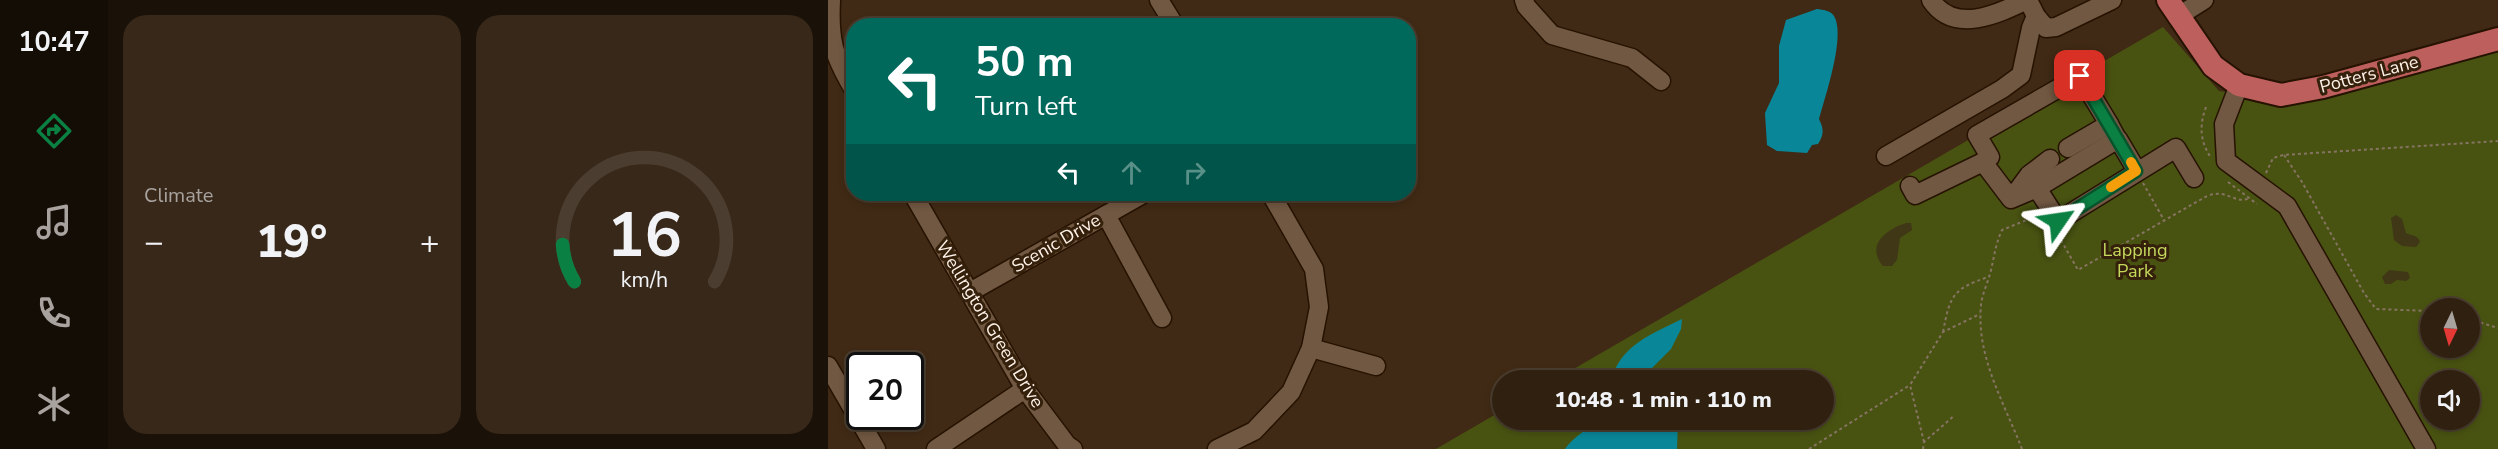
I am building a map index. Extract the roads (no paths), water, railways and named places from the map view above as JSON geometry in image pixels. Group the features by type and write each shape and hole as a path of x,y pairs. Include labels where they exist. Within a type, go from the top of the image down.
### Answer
{"main road":[{"path":"2172,8 2213,66 2239,85"},
{"name":"Potters Lane","path":"2239,85 2281,95 2323,87 2498,39"}],"street":[{"path":"831,0 830,32 838,63 846,76"},
{"path":"1159,0 1169,18"},
{"path":"1524,0 1526,6 1552,35 1632,58 1661,81"},
{"path":"1931,0 1947,15 1964,20 1981,19 2030,5"},
{"path":"2030,5 2046,28 2056,27 2112,0"},
{"path":"2172,8 2204,0"},
{"path":"1886,156 2002,89 2021,75 2031,28 2030,5"},
{"path":"1910,186 1915,195 1983,162 1990,157 1977,135 2080,76 2136,171"},
{"path":"2239,85 2224,124 2226,161 2254,192 2287,206 2426,449"},
{"path":"2068,148 2114,132"},
{"path":"2011,199 2037,188 2114,132"},
{"path":"2037,188 2058,221 2176,148 2194,178"},
{"path":"2011,199 2030,175 2050,159"},
{"path":"1983,162 2011,199"},
{"name":"Wellington Green Drive","path":"917,201 1025,389 1067,445 1073,449"},
{"name":"Scenic Drive","path":"970,292 1131,201"},
{"path":"1217,449 1254,431 1291,392 1311,348 1319,307 1314,269 1275,201"},
{"path":"1106,215 1162,318"},
{"path":"1311,348 1376,366"},
{"path":"828,366 876,449"},
{"path":"936,449 1025,389"}],"water":[{"path":"1817,9 1828,11 1834,16 1838,37 1833,67 1819,119 1822,135 1818,144 1812,145 1807,153 1777,151 1767,145 1765,113 1779,83 1779,46 1786,20"},
{"path":"1682,319 1681,329 1671,349 1651,370 1615,370 1630,350 1649,336"},
{"path":"1585,430 1678,430 1677,449 1565,449"}],"park label":[{"name":"Lapping Park","path":"2135,260"}]}
